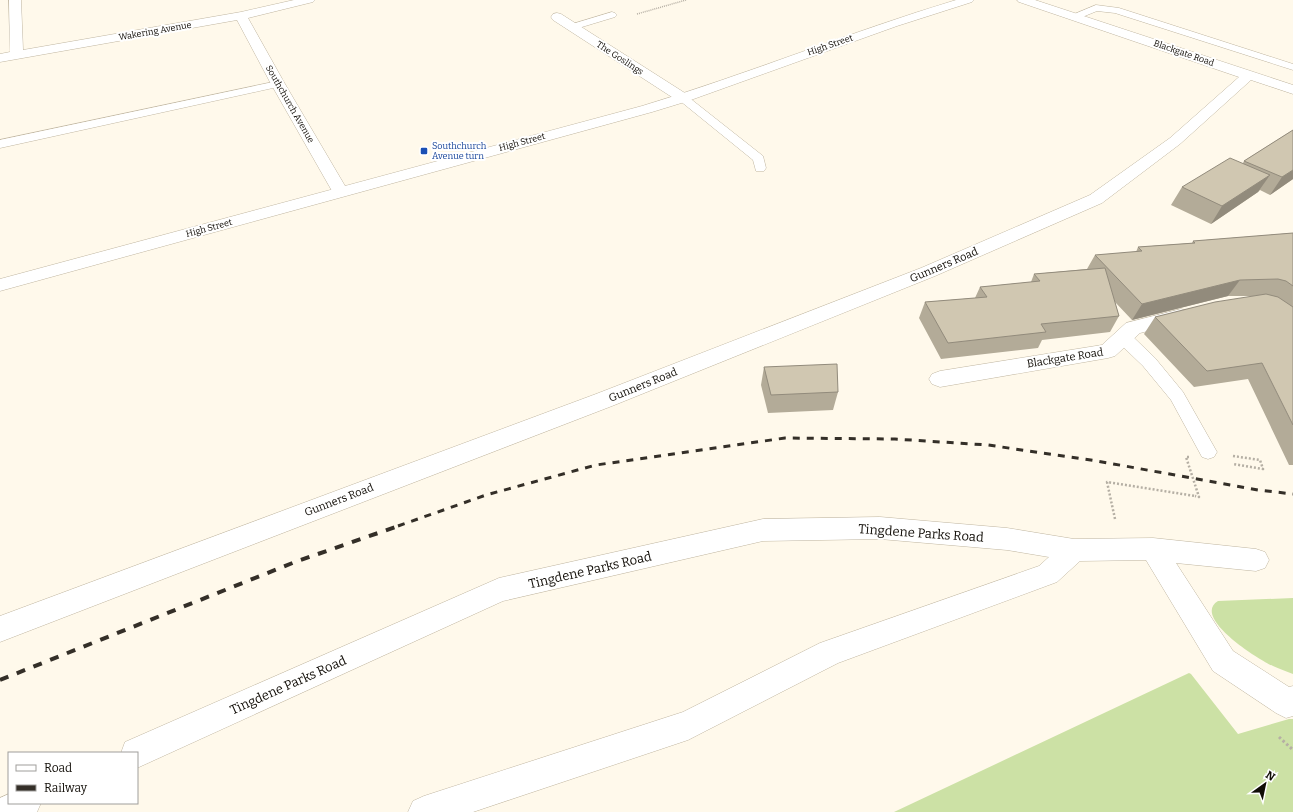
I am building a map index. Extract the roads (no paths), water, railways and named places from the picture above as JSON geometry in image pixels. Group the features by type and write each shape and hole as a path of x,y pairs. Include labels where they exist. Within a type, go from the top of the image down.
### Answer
{"street":[{"path":"15,0 17,54"},
{"name":"Wakering Avenue","path":"0,58 242,16 309,0"},
{"name":"High Street","path":"0,285 683,98 878,28 968,0"},
{"name":"Blackgate Road","path":"1023,0 1293,90"},
{"name":"Southchurch Avenue","path":"242,16 278,84 340,192"},
{"name":"The Goslings","path":"557,17 683,98"},
{"name":"Gunners Road","path":"0,629 619,395 928,272 1096,199 1175,141 1249,75"},
{"name":"Blackgate Road","path":"940,379 1108,352 1132,328 1199,311"},
{"name":"Tingdene Parks Road","path":"138,752 499,590 763,530 880,528 1007,539 1074,550 1153,549 1256,560"},
{"path":"1153,549 1223,661 1286,703 1293,702"},
{"path":"424,812 688,725 830,653 1048,574 1074,550"},
{"path":"5,812 23,804"}],"lane":[{"name":"Blackgate Road","path":"1075,17 1096,8 1116,10 1293,67"},
{"path":"572,27 612,15"},
{"path":"0,144 278,84"},
{"path":"683,98 759,159 760,168"},
{"path":"1123,337 1149,362 1177,396 1208,452"}],"railway":[{"path":"398,526 486,495 596,465 785,438 895,439 988,445 1097,461 1258,490 1293,494"},
{"path":"0,680 295,562 401,525"}],"place":[{"name":"Southchurch Avenue turn","path":"424,151"}]}
